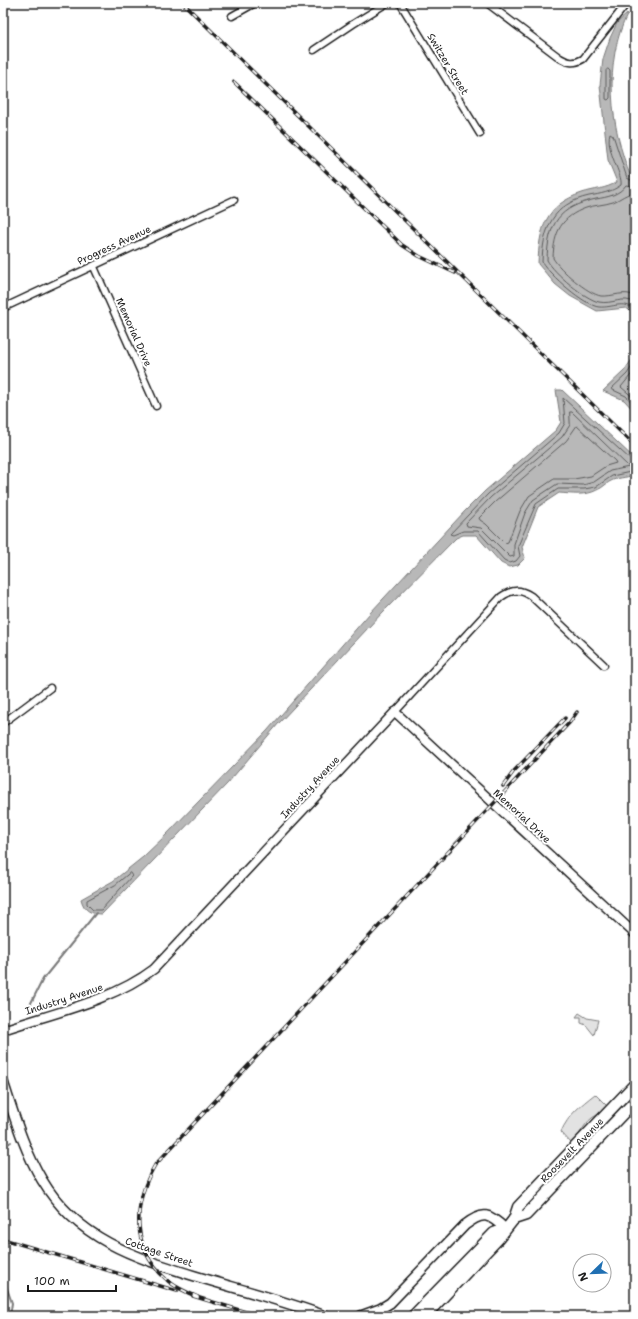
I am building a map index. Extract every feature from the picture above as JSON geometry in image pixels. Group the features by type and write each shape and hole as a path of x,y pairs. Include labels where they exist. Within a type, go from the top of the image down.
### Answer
{"main road":[{"name":"Cottage Street","path":"3,1082 27,1150 43,1182 69,1214 98,1238 114,1247 146,1260 325,1316"},
{"name":"Roosevelt Avenue","path":"425,1316 499,1238 505,1228 514,1219 518,1207 635,1084"},
{"name":"Roosevelt Avenue","path":"514,1219 526,1215 635,1102"},
{"path":"614,1107 623,1115"},
{"path":"573,1149 582,1157"},
{"path":"361,1316 380,1309 390,1303 465,1225 475,1217 484,1215 490,1216 505,1228"},
{"name":"Roosevelt Avenue","path":"413,1316 494,1233 505,1228"}],"street":[{"path":"232,16 255,3"},
{"path":"314,50 387,3"},
{"name":"Switzer Street","path":"400,3 480,134"},
{"path":"487,3 560,58 569,63 576,63 583,59 593,49 627,3"},
{"name":"Progress Avenue","path":"3,308 94,267 234,200"},
{"name":"Memorial Drive","path":"94,267 156,406"},
{"name":"Industry Avenue","path":"3,1030 111,994 130,986 154,969 501,597 513,591 523,591 531,596 604,665"},
{"path":"3,723 50,688"},
{"name":"Memorial Drive","path":"395,712 635,934"}],"shaded area":[{"path":"579,1013 587,1018 598,1020 594,1035 586,1025 581,1023 581,1017 576,1017"},
{"path":"595,1094 608,1107 592,1118 571,1143 561,1132 567,1120 575,1111"}],"water":[{"path":"628,13 620,32 615,52 612,73 612,95 618,137 631,177 635,178 635,314 626,308 597,311 570,296 555,284 538,264 540,240 546,220 552,212 560,204 570,198 582,193 609,186 617,182 608,160 600,85 603,59 610,38 617,23"},
{"path":"635,355 635,412 624,400 603,391 624,371"},
{"path":"556,390 562,390 635,459 635,474 613,480 593,492 579,494 559,493 538,507 522,547 525,558 518,565 509,567 501,563 476,535 463,535 456,538 383,612 279,723 227,784 102,914 88,911 81,899 113,881 143,857 166,835 267,731 370,613 465,511 485,491 556,430 561,422"}],"waterway":[{"path":"30,1005 43,979 96,913"},
{"path":"3,1147 11,1142"},
{"path":"3,1277 12,1303 10,1316"}],"railway":[{"path":"183,3 635,446"},
{"path":"234,82 402,245 419,256 455,273"},
{"path":"198,1297 168,1281 147,1255 142,1241 139,1226 139,1211 147,1180 155,1165 570,722 577,712"},
{"path":"503,786 514,771 565,718"},
{"path":"3,1239 177,1291"},
{"path":"193,1296 259,1316"}]}
